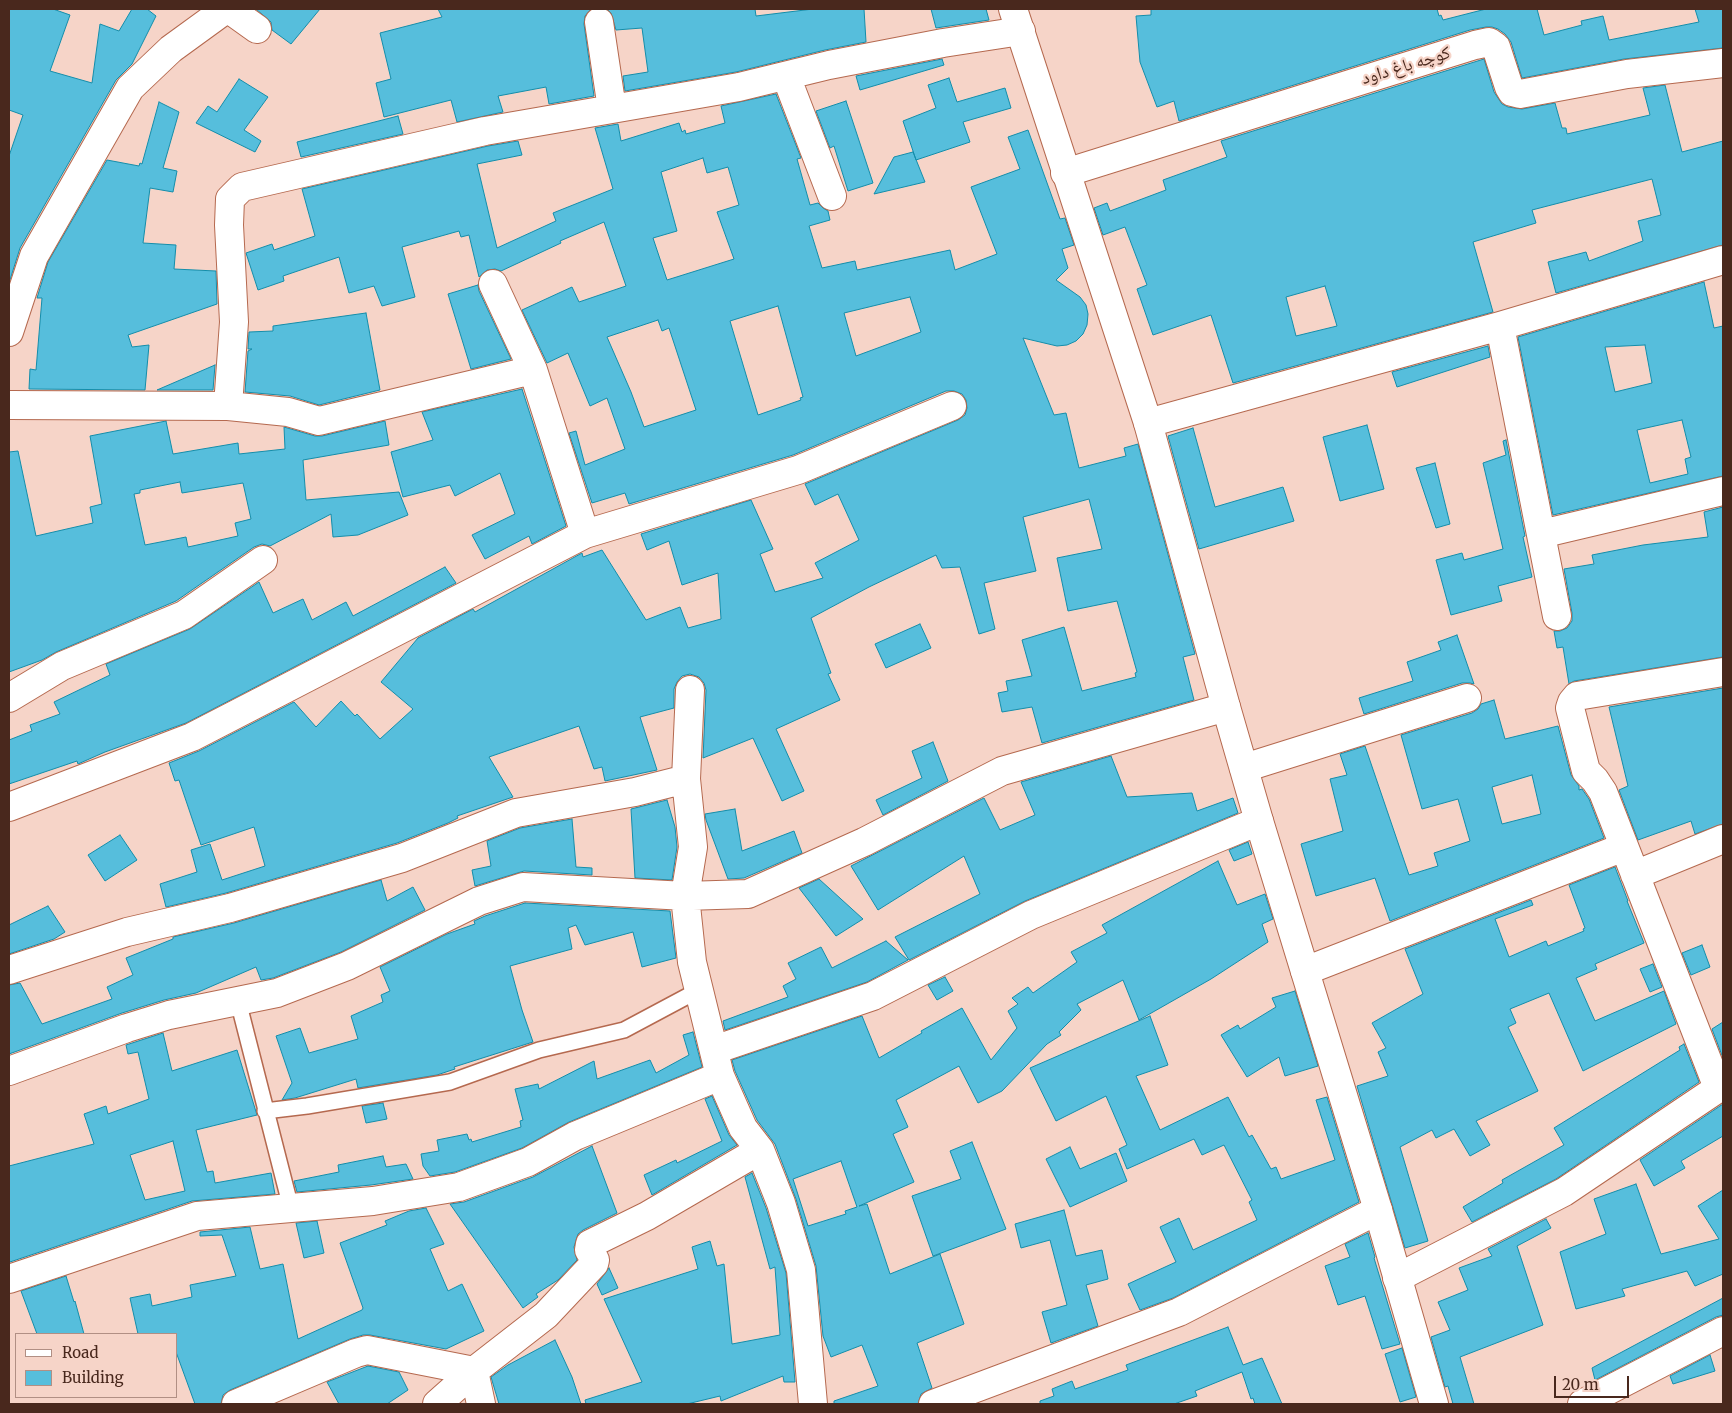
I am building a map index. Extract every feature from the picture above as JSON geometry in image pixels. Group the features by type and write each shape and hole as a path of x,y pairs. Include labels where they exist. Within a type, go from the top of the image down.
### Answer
{"street":[{"path":"9,332 34,256 130,88 171,49 227,9 257,28"},
{"path":"228,406 234,322 229,225 230,199 242,187 485,131 739,87 829,65 943,42 1017,20 1065,173 1148,423 1259,821 1378,1210 1434,1404"},
{"path":"599,22 612,109"},
{"name":"کوچه باغ داود","path":"1065,173 1489,42 1496,47 1509,87 1512,92 1520,94 1627,74 1723,63"},
{"path":"786,76 832,196"},
{"path":"1148,423 1500,326 1723,260"},
{"path":"493,284 533,370 585,534"},
{"path":"1500,326 1557,616"},
{"path":"9,405 228,406 288,412 319,420 533,370"},
{"path":"9,807 192,737 585,534 798,470 952,406"},
{"path":"1541,534 1723,491"},
{"path":"9,698 62,666 184,615 263,560"},
{"path":"1397,1278 1564,1192 1720,1087 1603,792 1596,780 1586,772 1570,708 1577,696 1723,672"},
{"path":"690,690 686,779 693,847 685,896 692,962 717,1063 743,1128 760,1150 781,1203 801,1270 813,1404"},
{"path":"1244,768 1467,698"},
{"path":"9,1071 169,1015 277,992 347,966 479,901 523,887 685,896 748,894 864,842 1002,771 1226,707"},
{"path":"9,970 127,932 230,908 402,858 516,813 635,792 686,779"},
{"path":"9,1280 196,1216 373,1201 459,1187 528,1162 717,1063 873,996 1031,915 1259,821"},
{"path":"1635,875 1723,839"},
{"path":"1306,972 1624,847"},
{"path":"437,1404 474,1371 546,1315 590,1268 595,1260 589,1250 590,1244 647,1216 760,1150"},
{"path":"933,1404 1179,1312 1378,1210"},
{"path":"1582,1404 1723,1331"},
{"path":"236,1404 367,1350 474,1371"},
{"path":"474,1371 481,1404"}],"lane":[{"path":"265,1111 307,1106 450,1082 539,1050 624,1030 699,990"},
{"path":"238,1001 265,1111 292,1208"}],"building":[{"path":"9,9 53,9 70,15 50,71 92,83 100,24 119,31 132,9 147,9 156,16 132,64 116,80 20,248 9,283 9,156 23,115 9,110"},
{"path":"256,9 320,9 291,44 272,30 271,22"},
{"path":"438,9 591,9 585,16 584,24 594,96 549,104 546,87 498,96 503,112 457,122 451,100 384,117 376,83 391,79 380,33 442,17"},
{"path":"607,9 755,9 756,16 813,9 864,9 866,42 736,72 625,91 623,76 648,72 642,28 616,30 611,13"},
{"path":"931,9 986,9 989,20 936,28"},
{"path":"1151,9 1437,9 1439,16 1441,15 1443,20 1486,9 1537,9 1544,35 1582,25 1581,21 1603,16 1609,40 1699,22 1695,9 1723,9 1723,48 1624,59 1522,78 1511,42 1498,29 1486,27 1470,30 1179,121 1174,101 1157,107 1140,62 1136,16 1151,15"},
{"path":"942,59 944,65 860,90 856,76"},
{"path":"1484,59 1494,92 1502,104 1522,109 1555,103 1562,128 1566,128 1567,134 1650,115 1643,88 1665,85 1682,152 1723,141 1723,245 1556,293 1548,262 1586,252 1589,261 1643,241 1638,221 1661,215 1652,179 1532,210 1536,223 1473,242 1493,312 1233,383 1211,315 1153,335 1137,289 1147,285 1125,227 1103,235 1094,208 1107,203 1110,211 1166,190 1163,180 1227,157 1221,141","holes":["1325,286 1337,326 1296,336 1286,297"]},
{"path":"949,78 957,102 1005,88 1011,108 963,122 970,142 916,160 903,121 936,108 928,85"},
{"path":"239,79 268,97 244,130 261,141 255,152 196,123 208,106 217,112"},
{"path":"776,94 801,158 797,159 810,205 818,203 828,211 830,220 809,226 822,268 855,261 857,270 950,250 955,270 997,254 971,187 1020,169 1008,137 1028,130 1060,219 1065,218 1074,245 1062,249 1068,268 1056,280 1080,297 1086,305 1088,314 1087,325 1083,334 1076,341 1067,345 1057,346 1023,338 1054,415 1066,413 1079,468 1126,456 1124,448 1138,444 1195,654 1183,657 1194,700 1042,743 1032,707 1002,712 998,693 1008,691 1006,681 1032,676 1022,640 1064,627 1082,691 1136,677 1135,673 1137,672 1117,601 1068,611 1057,558 1102,549 1089,499 1023,517 1036,571 984,583 995,629 979,634 960,567 942,568 936,555 869,587 811,618 831,673 828,674 840,700 776,729 804,791 782,801 753,738 703,758 706,690 704,683 699,677 690,674 682,676 677,682 674,689 674,708 640,717 657,770 605,781 602,767 594,769 579,726 489,757 513,797 457,816 458,818 448,823 397,843 226,893 166,907 160,884 197,872 191,850 210,844 222,880 265,866 254,827 201,845 179,780 175,781 169,763 199,751 294,702 316,727 341,701 355,716 357,714 380,739 413,709 381,682 418,638 473,609 475,612 582,553 583,557 602,550 646,620 680,607 688,628 721,619 718,573 682,585 669,541 647,550 641,534 751,500 773,549 760,554 775,592 823,578 815,563 859,540 838,494 815,505 805,484 958,420 965,415 967,408 966,400 962,394 946,391 793,455 629,504 625,493 592,503 569,433 576,431 585,465 625,449 607,398 590,406 568,353 547,363 522,310 572,287 579,302 626,286 604,222 560,241 561,243 501,271 495,269 487,270 479,277 469,235 461,237 459,231 402,247 415,297 382,306 374,286 349,293 339,257 283,276 284,281 258,290 246,253 272,244 274,250 315,236 302,189 488,146 518,141 522,155 477,164 497,248 556,221 553,213 613,189 595,128 618,124 621,141 679,123 682,132 685,130 686,134 725,123 721,106","holes":["703,158 707,173 728,167 739,205 717,212 734,259 667,280 653,238 677,231 661,172","910,297 921,332 856,356 844,313","778,306 803,397 800,398 801,400 758,415 730,321","658,320 662,331 669,328 696,410 644,427 607,337"]},
{"path":"846,101 873,183 848,191 834,146 830,148 816,111"},
{"path":"159,102 179,112 163,168 177,171 173,192 150,188 143,243 176,245 174,269 216,271 217,304 128,335 132,347 149,345 145,390 29,389 30,369 36,370 42,298 37,298 48,262 107,160 139,166 140,163 142,164"},
{"path":"398,116 403,134 301,157 297,142"},
{"path":"913,152 925,182 874,194 894,157"},
{"path":"1704,282 1714,328 1723,326 1723,476 1553,515 1518,337","holes":["1645,345 1652,383 1615,392 1605,347","1682,420 1691,457 1685,459 1688,474 1650,483 1637,430"]},
{"path":"478,285 479,291 511,359 471,369 448,294"},
{"path":"366,313 380,390 319,405 290,396 245,392 248,351 252,349 248,349 249,332 273,331 273,326"},
{"path":"1488,346 1490,357 1397,387 1392,372"},
{"path":"215,365 213,390 157,390"},
{"path":"522,389 566,526 532,544 529,536 485,559 472,535 515,514 500,473 455,496 450,485 403,497 391,452 433,440 422,412"},
{"path":"166,421 173,454 238,443 239,454 285,449 284,427 315,436 322,436 385,421 389,445 303,460 306,500 399,492 408,515 358,535 333,537 331,514 270,546 262,544 254,547 176,601 56,652 42,660 9,672 9,452 18,451 36,536 93,523 90,507 102,504 90,436","holes":["180,482 182,493 243,483 251,519 235,523 238,536 188,547 186,537 145,545 134,494 140,493 140,490"]},
{"path":"1367,425 1384,489 1340,501 1323,437"},
{"path":"1193,428 1215,507 1283,487 1294,521 1199,549 1168,436"},
{"path":"1506,440 1532,577 1498,586 1502,601 1451,615 1436,560 1462,553 1464,560 1503,549 1483,463 1506,455 1503,441"},
{"path":"1435,463 1450,524 1436,528 1416,468"},
{"path":"1723,507 1723,657 1574,681 1569,684 1563,647 1557,648 1554,631 1567,628 1572,621 1564,569 1594,564 1592,555 1643,545 1708,537 1704,512"},
{"path":"445,567 456,583 186,723 105,752 78,764 77,761 9,784 9,740 32,731 30,725 60,714 54,702 110,675 106,664 190,629 259,582 273,613 303,599 312,620 346,602 353,616"},
{"path":"920,624 931,648 886,668 875,644"},
{"path":"1457,635 1474,684 1462,683 1364,714 1359,698 1413,681 1407,662 1441,650 1438,642"},
{"path":"1723,688 1723,824 1695,834 1691,821 1638,840 1619,790 1628,786 1609,707"},
{"path":"1494,700 1505,739 1558,726 1571,775 1579,786 1579,790 1582,789 1589,799 1604,838 1390,921 1375,878 1316,896 1301,844 1343,831 1330,779 1347,775 1340,754 1365,746 1409,875 1438,866 1434,853 1470,841 1458,799 1422,809 1401,735 1472,713 1481,704","holes":["1532,775 1541,814 1502,824 1492,787"]},
{"path":"933,742 948,781 883,815 876,800 922,778 912,751"},
{"path":"1111,756 1127,797 1192,793 1197,811 1233,798 1238,813 1025,901 909,960 895,937 980,894 964,856 878,910 851,866 984,798 1000,830 1035,815 1021,782"},
{"path":"667,800 675,827 677,847 672,880 635,878 631,809"},
{"path":"735,809 742,851 794,831 802,853 744,878 728,879 705,814"},
{"path":"572,819 576,867 592,868 592,875 524,871 475,886 472,870 491,866 487,841 520,828"},
{"path":"120,835 137,860 105,881 88,855"},
{"path":"1248,842 1252,854 1234,861 1229,850"},
{"path":"1218,861 1237,905 1265,894 1273,919 1262,924 1268,942 1211,979 1139,1020 1123,980 1077,1004 1081,1010 1059,1032 1061,1035 1047,1044 1002,1091 978,1103 959,1066 896,1100 908,1127 893,1134 914,1182 859,1206 867,1204 890,1274 940,1254 964,1324 917,1343 932,1388 921,1394 918,1404 834,1404 834,1401 878,1386 862,1345 831,1357 823,1336 816,1266 796,1199 775,1144 757,1120 732,1060 862,1016 879,1058 962,1008 991,1060 1017,1028 1008,1011 1018,1004 1012,998 1028,987 1033,993 1077,962 1071,952 1107,933 1102,925","holes":["841,1161 857,1207 845,1211 846,1214 808,1226 793,1179"]},
{"path":"1615,867 1644,943 1595,964 1597,969 1576,978 1595,1021 1664,991 1676,1024 1583,1071 1549,993 1510,1009 1516,1023 1508,1027 1538,1091 1476,1121 1490,1145 1470,1156 1454,1129 1436,1138 1432,1130 1400,1147 1428,1241 1405,1248 1357,1086 1388,1076 1378,1052 1386,1048 1372,1023 1423,994 1405,949 1531,900 1533,905 1495,919 1509,957 1546,941 1548,946 1584,931 1583,929 1585,928 1569,885"},
{"path":"819,879 863,919 836,936 799,888"},
{"path":"381,880 387,901 413,887 425,910 341,952 273,978 261,980 256,967 196,993 164,1000 122,1013 9,1054 9,985 20,983 42,1024 112,999 107,987 133,975 126,958 173,939 173,937 234,923"},
{"path":"525,903 670,911 676,958 642,967 633,932 585,945 576,925 568,928 572,949 510,966 533,1042 454,1067 455,1069 437,1075 358,1088 356,1079 295,1098 282,1100 292,1083 276,1036 300,1028 309,1053 358,1039 351,1016 383,1002 381,995 390,991 380,967 447,934 475,924 474,921 485,916"},
{"path":"48,906 65,932 54,939 9,954 9,925"},
{"path":"886,941 908,960 867,982 725,1030 723,1021 788,997 783,986 796,979 788,963 821,947 832,968"},
{"path":"1702,945 1710,967 1691,975 1682,953"},
{"path":"1653,964 1662,987 1650,992 1640,969"},
{"path":"945,977 953,991 937,1000 928,985"},
{"path":"1295,991 1318,1066 1285,1076 1279,1057 1247,1077 1221,1035 1238,1025 1240,1029 1276,1007 1272,998"},
{"path":"1150,1016 1168,1065 1136,1076 1160,1130 1228,1097 1249,1137 1252,1135 1271,1169 1276,1167 1281,1179 1335,1160 1316,1100 1327,1097 1359,1202 1173,1298 1140,1310 1128,1284 1176,1262 1160,1227 1179,1218 1193,1250 1257,1220 1249,1202 1252,1200 1224,1145 1202,1155 1194,1139 1127,1169 1119,1149 1127,1145 1106,1096 1056,1121 1030,1068"},
{"path":"1723,1022 1723,1058 1712,1029"},
{"path":"693,1032 702,1067 569,1122 522,1148 455,1172 430,1176 423,1166 421,1154 439,1151 437,1140 467,1134 472,1142 521,1127 520,1121 523,1120 515,1089 538,1084 539,1089 594,1061 597,1079 650,1060 656,1073 689,1055 683,1035"},
{"path":"163,1033 172,1071 237,1050 257,1115 196,1130 207,1172 213,1171 215,1183 271,1173 275,1194 192,1201 10,1262 9,1166 94,1144 84,1114 106,1106 108,1114 149,1099 138,1052 128,1054 126,1045","holes":["173,1141 185,1191 145,1200 130,1155"]},
{"path":"1684,1044 1699,1082 1556,1179 1472,1222 1463,1207 1503,1183 1502,1180 1564,1145 1554,1128 1680,1050 1679,1047"},
{"path":"712,1096 729,1135 737,1145 652,1195 644,1175 676,1160 677,1163 722,1141 705,1099"},
{"path":"383,1103 387,1119 366,1123 362,1106"},
{"path":"1723,1104 1723,1136 1681,1161 1685,1168 1654,1186 1640,1160"},
{"path":"972,1142 1006,1229 933,1256 912,1196 961,1179 950,1151"},
{"path":"592,1146 617,1213 578,1234 574,1247 577,1260 558,1280 536,1294 538,1297 523,1308 450,1204 464,1202 533,1177"},
{"path":"1070,1147 1080,1169 1116,1153 1127,1181 1070,1207 1046,1159"},
{"path":"383,1156 386,1167 406,1164 413,1179 297,1192 294,1181 339,1172 338,1165"},
{"path":"752,1173 766,1208 786,1273 795,1382 784,1382 783,1376 721,1401 720,1396 687,1404 586,1404 585,1400 642,1382 604,1299 698,1269 692,1247 710,1241 717,1266 724,1264 732,1344 780,1335 775,1267 770,1269 745,1177"},
{"path":"1636,1184 1661,1254 1719,1239 1698,1206 1723,1190 1723,1274 1695,1286 1687,1271 1622,1289 1625,1296 1576,1309 1560,1252 1606,1234 1594,1199"},
{"path":"426,1208 444,1244 430,1249 448,1291 462,1284 484,1331 446,1349 363,1335 230,1390 223,1395 221,1404 195,1404 178,1357 178,1333 138,1333 130,1298 150,1294 152,1306 192,1297 190,1285 236,1276 222,1235 200,1236 200,1232 250,1227 260,1269 283,1264 298,1339 363,1308 340,1243 387,1225 385,1221 409,1211"},
{"path":"1064,1210 1076,1256 1102,1250 1108,1279 1086,1285 1098,1326 1051,1343 1042,1312 1067,1305 1050,1240 1021,1248 1015,1224"},
{"path":"1546,1219 1551,1228 1517,1246 1543,1325 1460,1357 1474,1404 1453,1404 1448,1386 1445,1387 1431,1337 1450,1330 1438,1302 1468,1290 1459,1268 1492,1256 1488,1249"},
{"path":"317,1221 324,1253 304,1258 296,1223"},
{"path":"1368,1233 1400,1344 1382,1349 1365,1296 1338,1305 1325,1266 1350,1257 1345,1244"},
{"path":"609,1268 618,1288 602,1295 597,1284"},
{"path":"66,1276 84,1333 37,1333 21,1291"},
{"path":"1723,1298 1723,1315 1595,1380 1592,1368"},
{"path":"1228,1327 1243,1365 1262,1358 1282,1404 1255,1404 1253,1398 1251,1399 1242,1372 1195,1391 1197,1396 1174,1404 1040,1404 1040,1401 1054,1396 1052,1389 1072,1381 1075,1389 1128,1370 1126,1365"},
{"path":"555,1340 572,1377 581,1404 499,1404 491,1377 508,1365"},
{"path":"1402,1348 1416,1397 1400,1402 1385,1354"},
{"path":"1710,1355 1715,1371 1673,1384 1670,1376"},
{"path":"368,1366 399,1372 408,1390 387,1404 339,1404 327,1382"}]}
